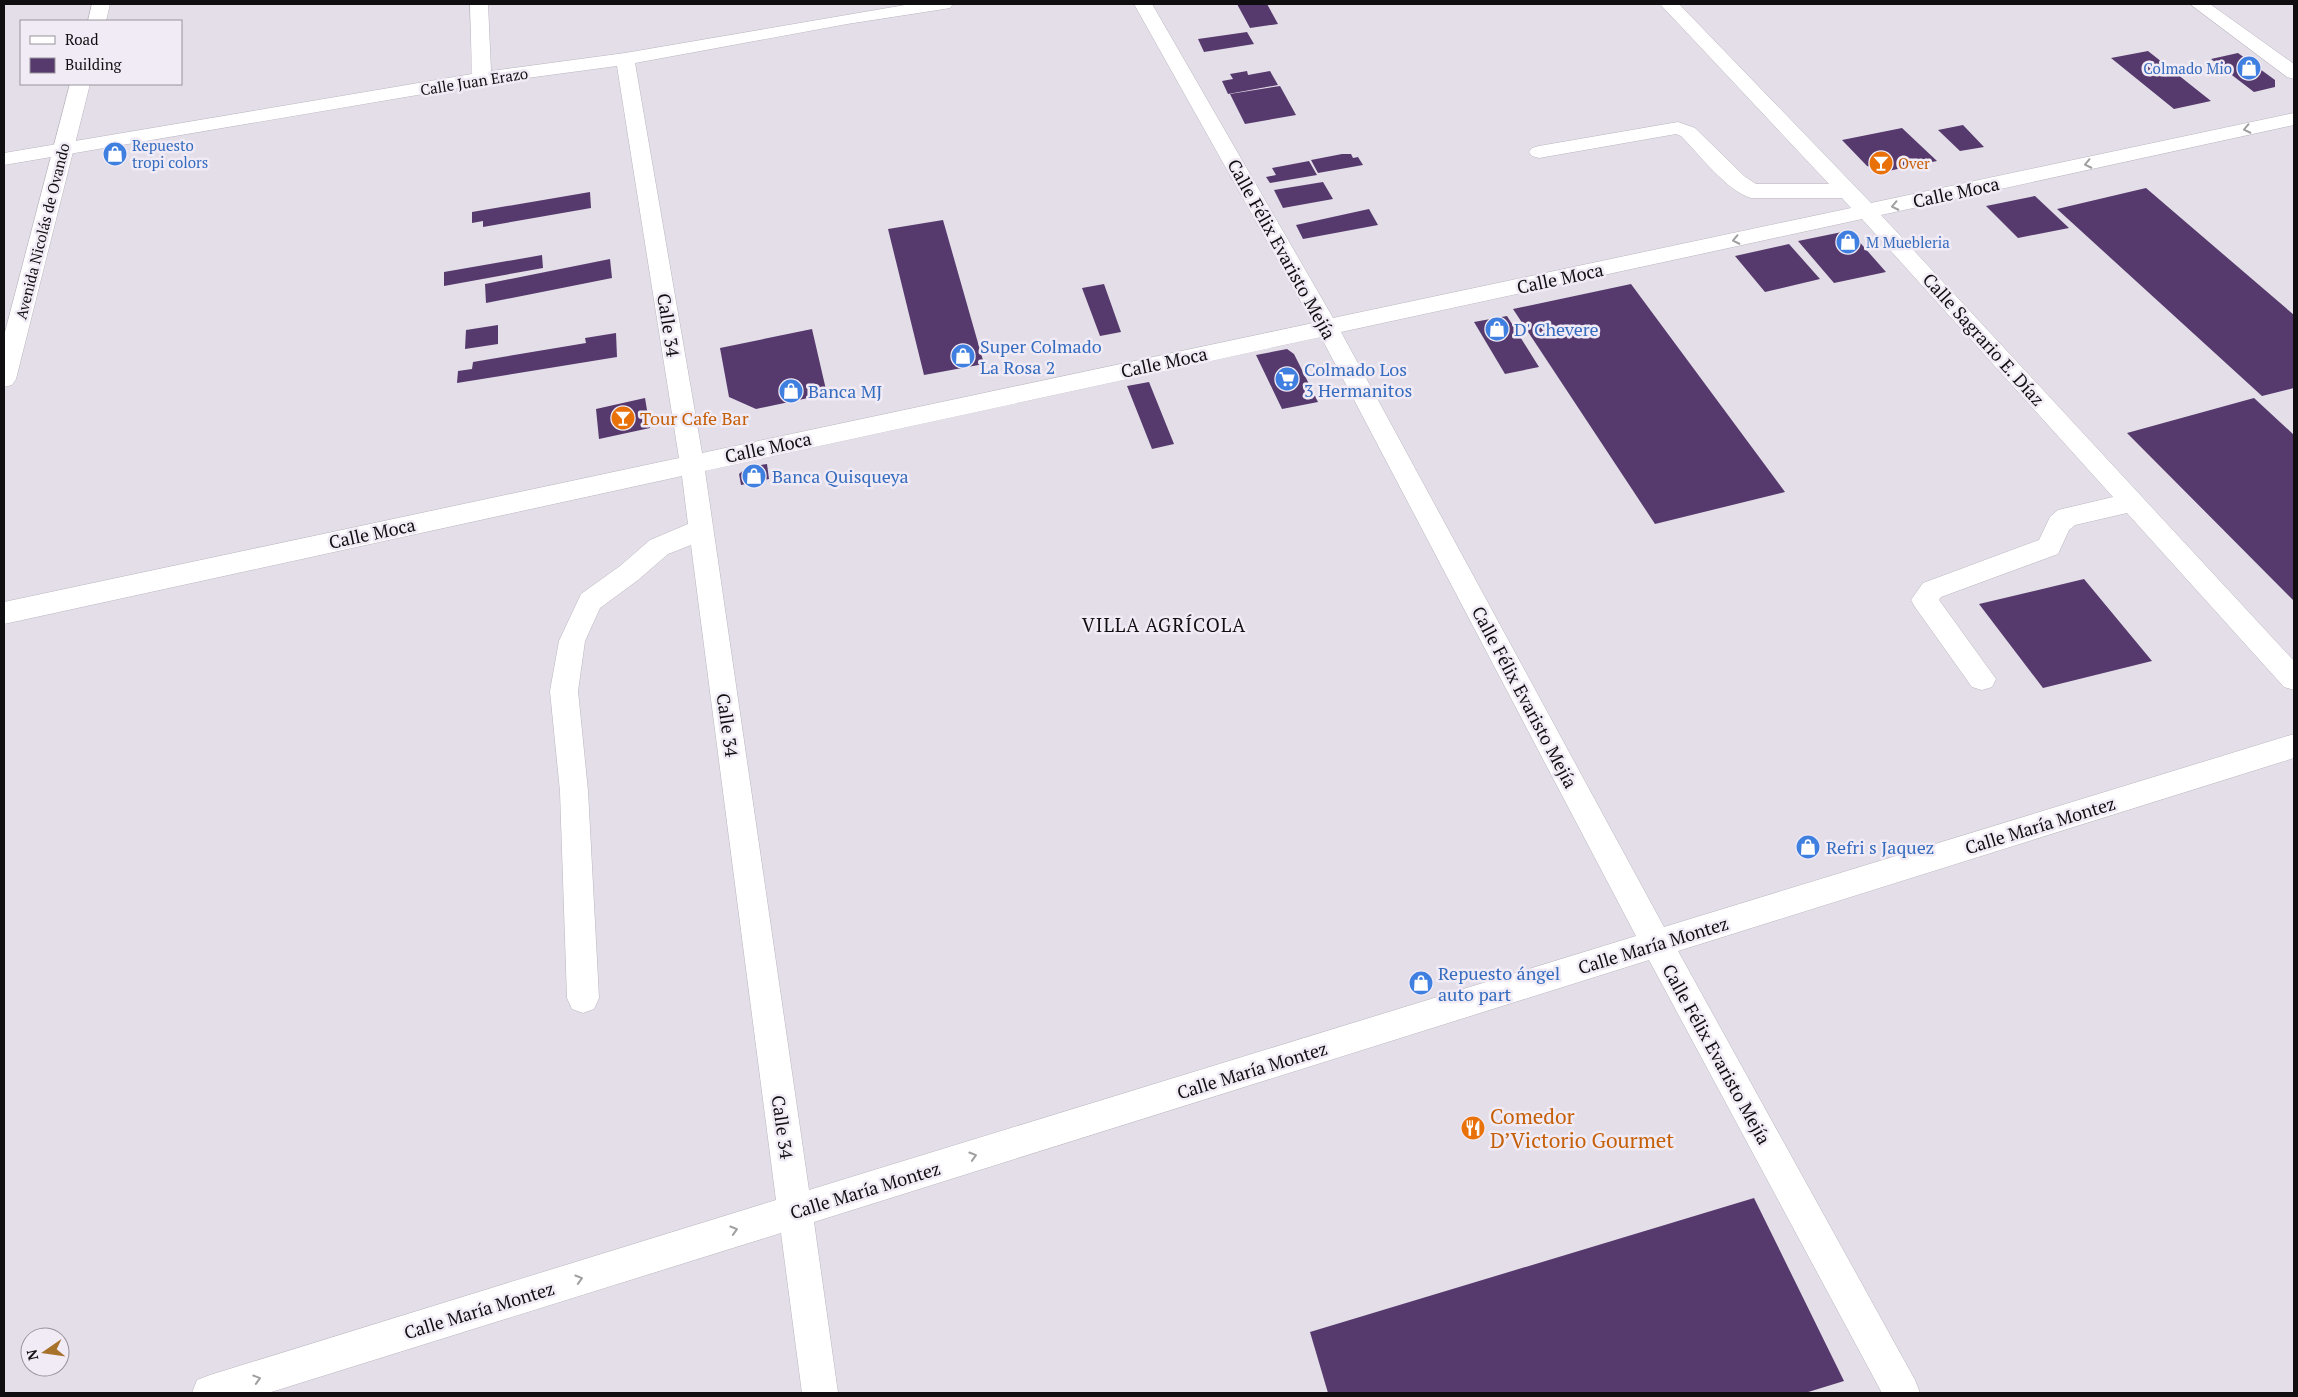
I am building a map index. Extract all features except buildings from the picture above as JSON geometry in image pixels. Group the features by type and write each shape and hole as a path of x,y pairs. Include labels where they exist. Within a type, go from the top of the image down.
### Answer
{"street":[{"path":"97,20 101,4"},
{"path":"479,4 482,78"},
{"name":"Calle Juan Erazo","path":"4,159 482,78 625,59 845,11 944,4"},
{"name":"Calle Félix Evaristo Mejía","path":"1143,4 1327,327 1657,944 1902,1393"},
{"name":"Calle Sagrario E. Díaz","path":"1669,4 1867,212 2294,679"},
{"path":"2199,4 2294,73"},
{"name":"Calle 34","path":"625,59 702,529 820,1393"},
{"name":"Avenida Nicolás de Ovando","path":"4,379 80,85"},
{"name":"Calle Moca","path":"4,614 692,463 2294,119"},
{"path":"1539,152 1678,128 1688,132 1737,181 1751,191 1847,191"},
{"path":"1982,680 1924,600 1932,590 2049,547 2059,524 2067,517 2132,502"},
{"path":"583,998 574,791 564,691 572,641 590,601 659,547 702,529"},
{"name":"Calle María Montez","path":"210,1393 2294,746"}],"place":[{"name":"Colmado Mio","path":"2249,68"},
{"name":"Repuesto tropi colors","path":"115,154"},
{"name":"Over","path":"1881,163"},
{"name":"M Muebleria","path":"1848,242"},
{"name":"D' Chevere","path":"1497,329"},
{"name":"Super Colmado La Rosa 2","path":"963,356"},
{"name":"Colmado Los 3 Hermanitos","path":"1287,379"},
{"name":"Banca MJ","path":"791,391"},
{"name":"Tour Cafe Bar","path":"623,418"},
{"name":"Banca Quisqueya","path":"754,476"},
{"name":"Refri s Jaquez","path":"1808,847"},
{"name":"Repuesto ángel auto part","path":"1421,983"},
{"name":"Comedor D’Victorio Gourmet","path":"1473,1128"}],"district":[{"name":"VILLA AGRÍCOLA","path":"1164,624"}]}
